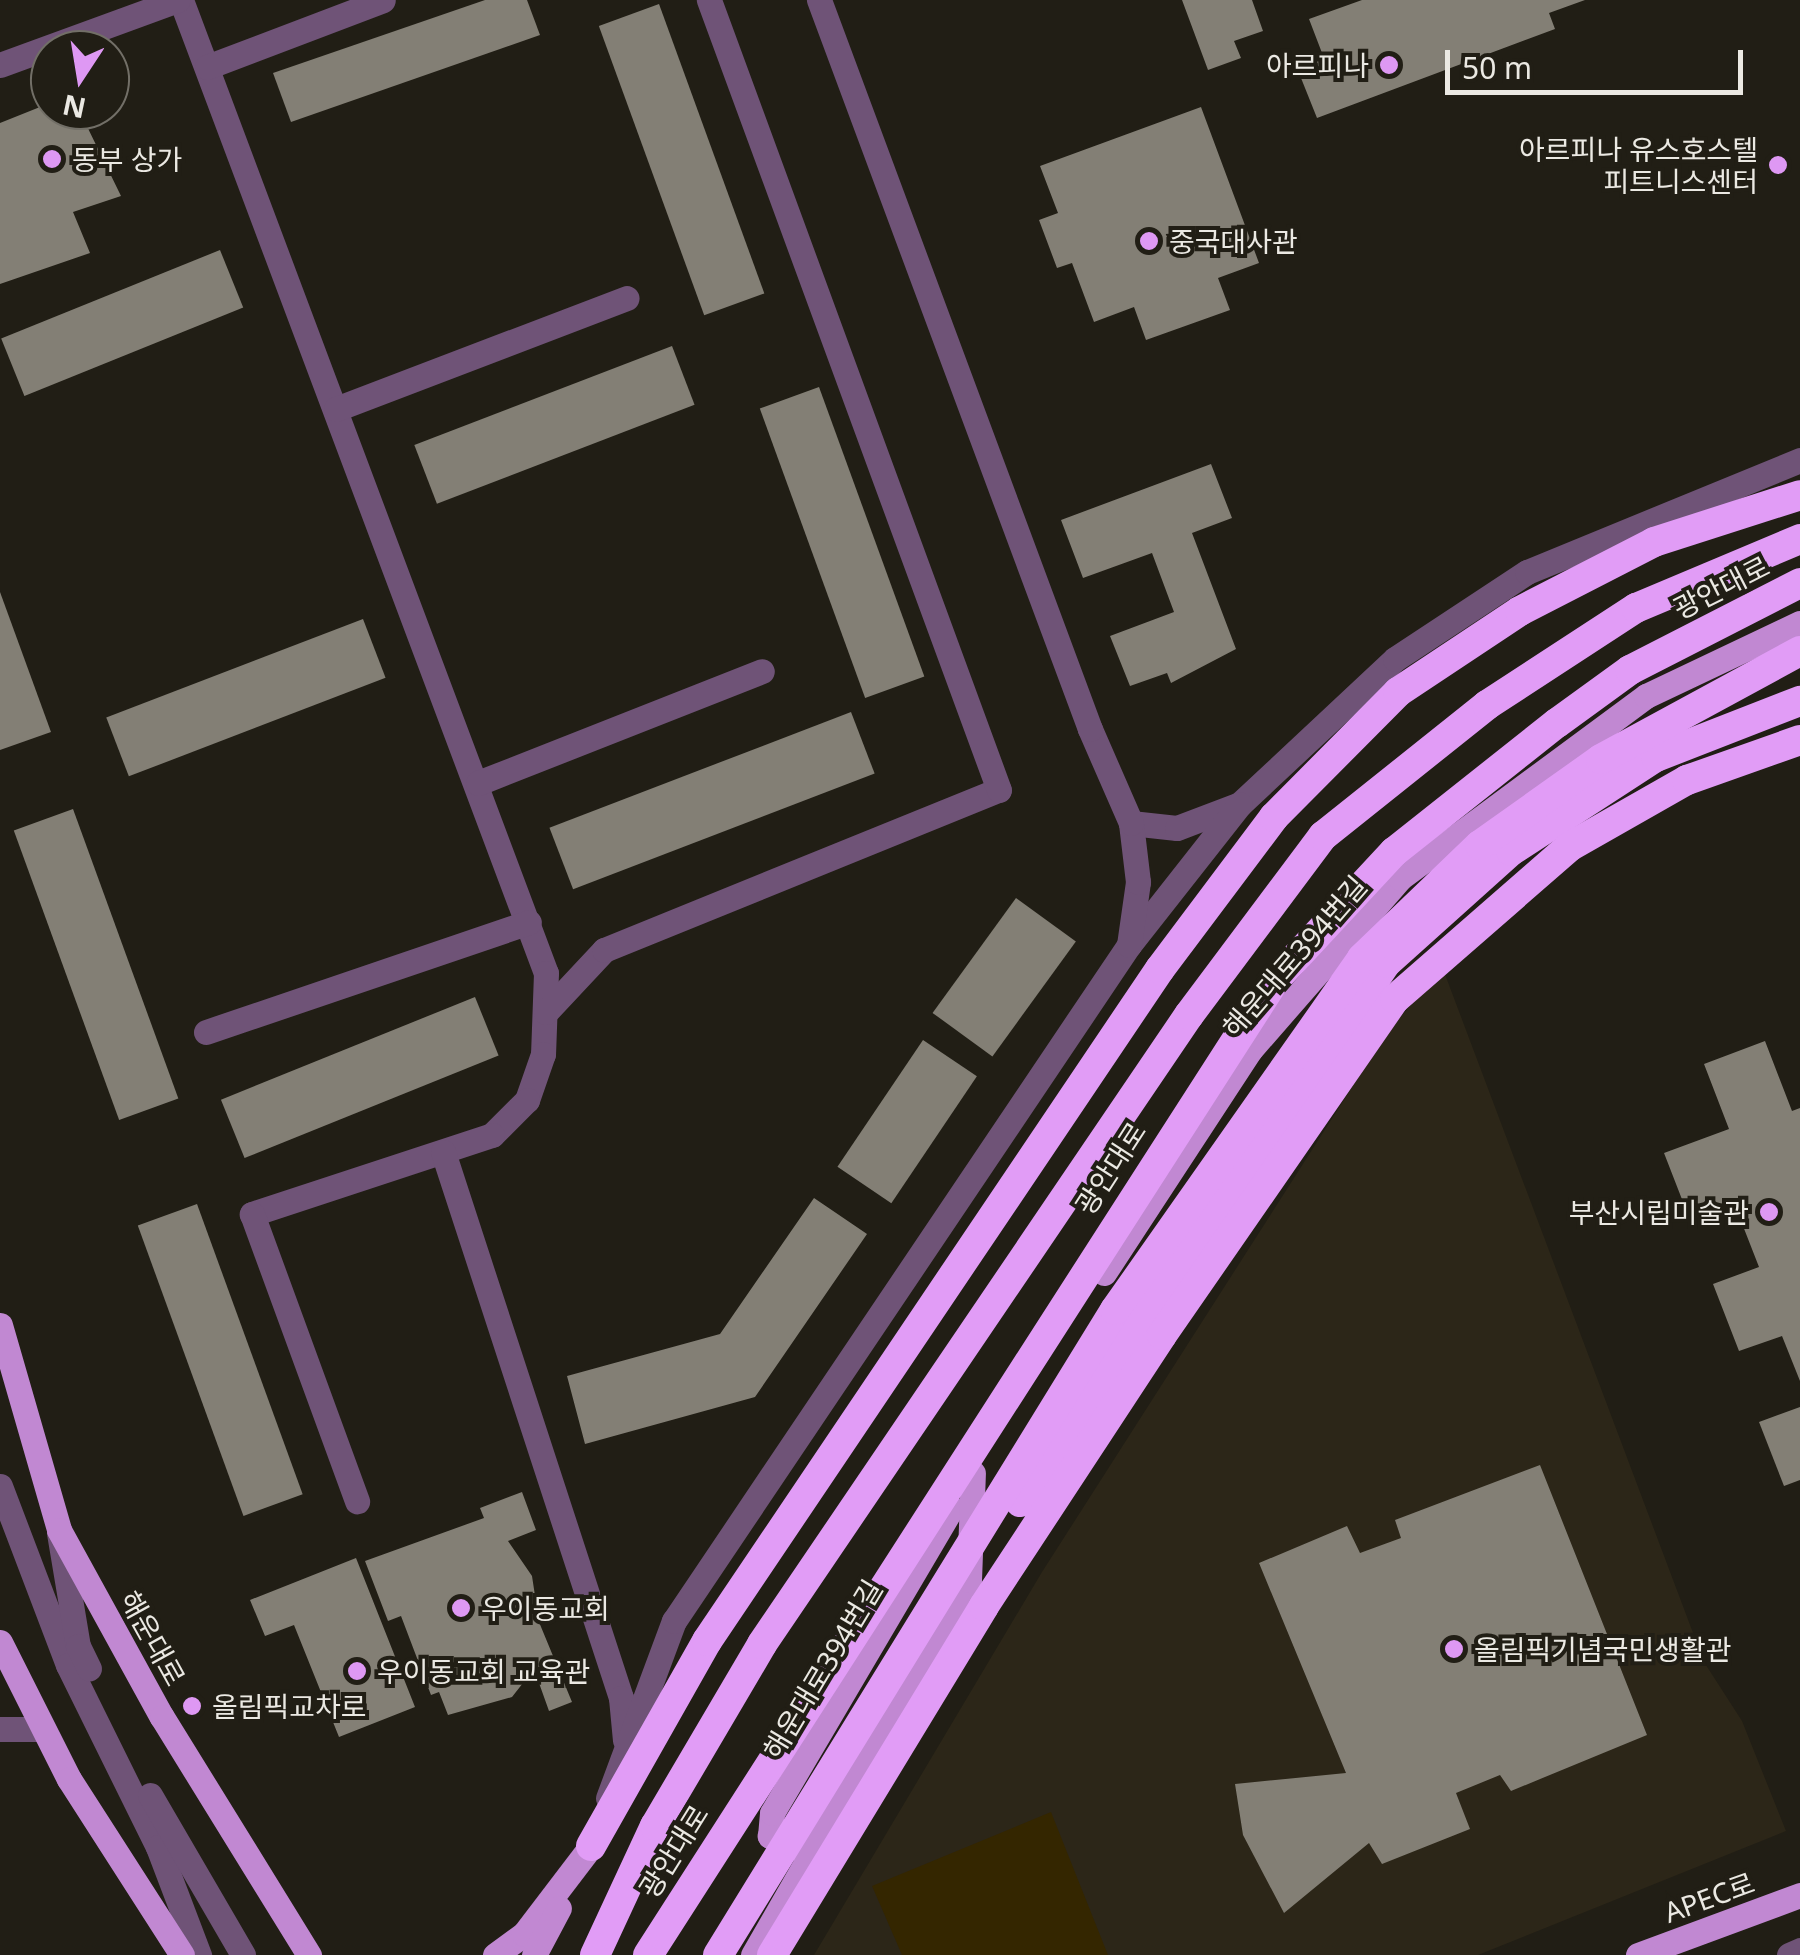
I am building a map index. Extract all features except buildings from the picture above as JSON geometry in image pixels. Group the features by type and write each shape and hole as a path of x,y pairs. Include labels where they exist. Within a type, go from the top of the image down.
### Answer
{"highway":[{"path":"592,1846 706,1641 1160,969 1274,817 1398,692 1520,611 1654,542 1800,495"},
{"path":"595,1955 655,1826 762,1644 1190,1015 1323,836 1487,705 1636,608 1800,539"},
{"name":"광안대로","path":"648,1955 1275,980 1394,852 1557,723 1630,670 1800,583"},
{"path":"718,1955 1115,1310 1362,958 1480,844 1601,758 1800,651"},
{"path":"969,1580 1065,1432 1386,964 1511,851 1656,757 1800,701"},
{"path":"772,1955 1016,1558 1395,999 1569,846 1686,780 1800,740"}],"main road":[{"name":"해운대로394번길","path":"829,1822 797,1848 770,1836 772,1813 973,1473 1250,1050 1400,878 1646,696 1800,623"},
{"name":"해운대로","path":"0,1325 59,1530 162,1717 310,1955"},
{"path":"754,1955 969,1580 973,1473"},
{"path":"0,1642 44,1728 182,1955"},
{"path":"495,1955 524,1934 592,1846"},
{"path":"534,1955 592,1846"},
{"name":"APEC로","path":"1638,1955 1800,1896"}],"street":[{"path":"0,65 180,0 478,783 546,973 543,1054 527,1100 492,1134 252,1214 356,1501"},
{"path":"206,67 384,0"},
{"path":"546,1012 604,950 999,790 709,0"},
{"path":"819,0 1090,729 1131,822 1138,882 1129,945"},
{"path":"336,408 626,298"},
{"path":"592,1846 674,1621 1129,945 1240,804 1395,658 1527,572 1800,460"},
{"path":"478,783 762,671"},
{"path":"1131,822 1178,828 1240,804"},
{"path":"206,1032 528,922"},
{"path":"443,1152 620,1698 626,1745"},
{"path":"0,1486 68,1665 158,1847 199,1955"},
{"path":"59,1530 78,1646 124,1747 242,1955"},
{"path":"0,1729 44,1728"},
{"path":"1789,1955 1800,1950"}],"shaded area":[{"name":"올림픽기념국민생활관","path":"1443,969 1704,1662 1742,1721 1786,1831 1478,1955 814,1955 1042,1572 1388,1031"},
{"path":"1051,1812 1108,1955 902,1955 872,1886"}],"place":[{"name":"아르피나","path":"1389,65"},
{"name":"동부 상가","path":"52,159"},
{"name":"아르피나 유스호스텔 피트니스센터","path":"1778,165"},
{"name":"중국대사관","path":"1149,241"},
{"name":"부산시립미술관","path":"1769,1212"},
{"name":"우이동교회","path":"461,1608"},
{"name":"올림픽기념국민생활관","path":"1454,1649"},
{"name":"우이동교회 교육관","path":"357,1671"},
{"name":"올림픽교차로","path":"192,1706"}]}
